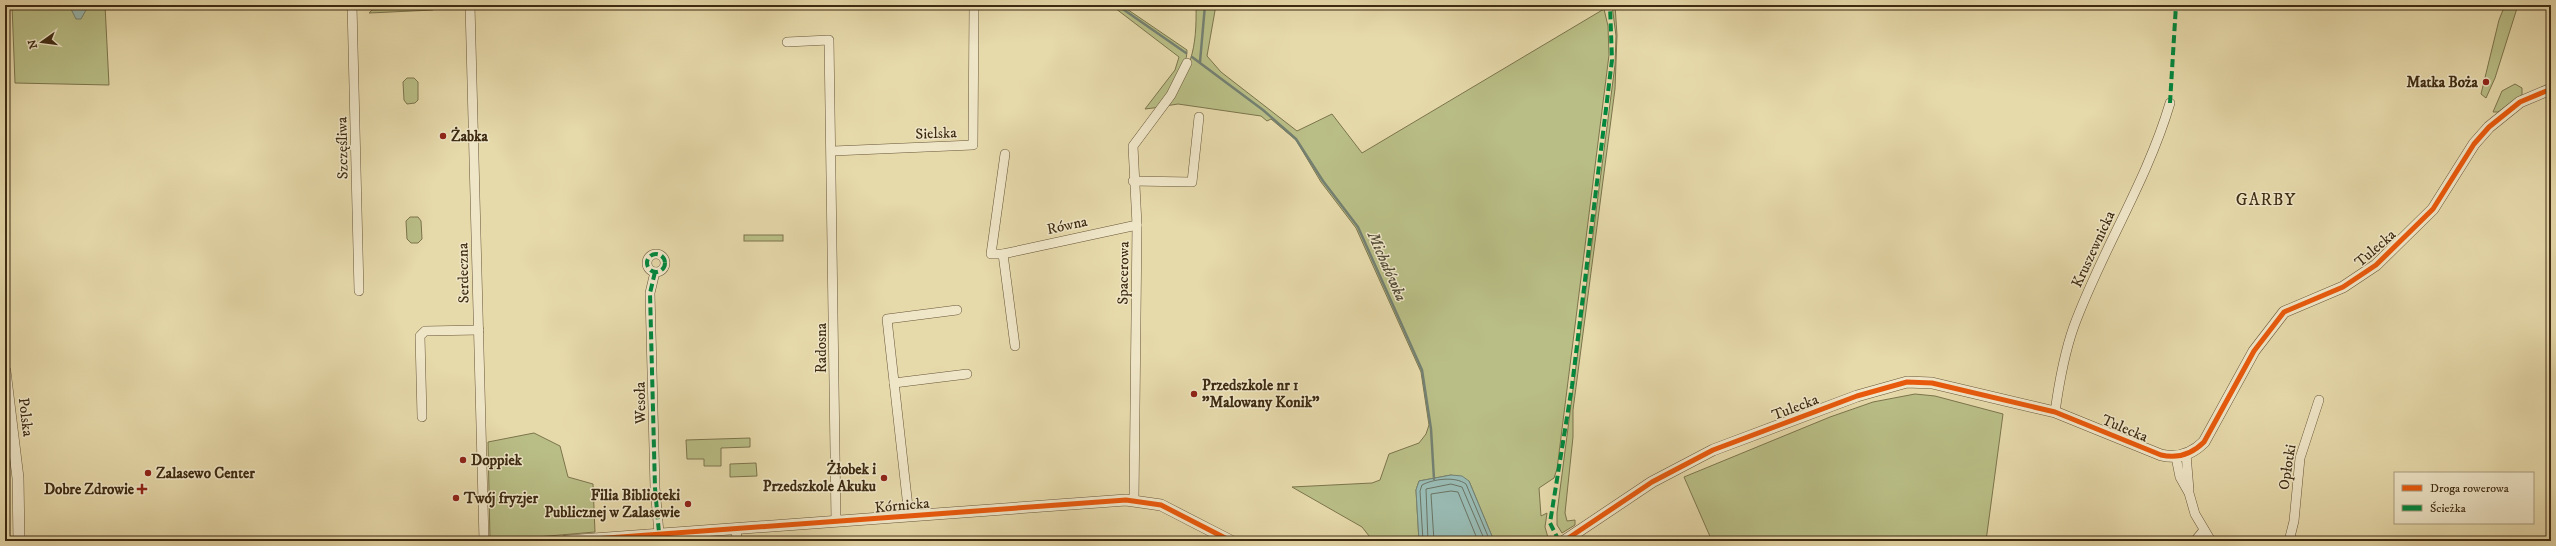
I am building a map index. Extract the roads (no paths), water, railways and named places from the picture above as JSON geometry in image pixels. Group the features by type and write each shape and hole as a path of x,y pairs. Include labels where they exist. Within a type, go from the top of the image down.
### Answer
{"street":[{"name":"Szczęśliwa","path":"352,5 359,291"},
{"name":"Serdeczna","path":"470,5 484,541"},
{"name":"Sielska","path":"833,151 973,145 974,5"},
{"name":"Radosna","path":"787,42 829,40 833,151 836,521"},
{"name":"Spacerowa","path":"1134,500 1137,225 1133,181 1133,146 1171,95 1187,63"},
{"name":"Tulecka","path":"1564,541 1636,492 1688,462 1727,445 1887,386 1907,382 1932,383 2054,412 2158,454 2181,456 2204,442 2254,351 2284,312 2354,281 2376,265 2433,209 2470,149 2489,127 2520,102 2551,88"},
{"name":"Kruszewnicka","path":"2054,412 2062,366 2074,326 2152,154 2170,103"},
{"path":"1133,181 1192,182 1198,117"},
{"path":"1005,154 991,254 1003,254 1015,346"},
{"name":"Równa","path":"1003,254 1137,225"},
{"name":"Wesoła","path":"655,272 650,293 655,488 660,533"},
{"path":"909,516 887,319 957,310"},
{"path":"422,417 420,336 426,331 479,330"},
{"name":"Polska","path":"5,371 18,478 19,541"},
{"path":"894,383 967,374"},
{"name":"Opłotki","path":"2289,541 2294,520 2300,458 2319,400"},
{"path":"2181,456 2180,477 2189,493 2195,514 2211,541"},
{"name":"Kórnicka","path":"566,541 1080,502 1134,500 1169,509 1231,541"},
{"name":"Polska","path":"10,541 18,514"},
{"path":"736,528 737,541"},
{"path":"2195,541 2204,530"}],"water":[{"path":"73,5 86,5 86,10 81,19 76,19 71,9"},
{"path":"1451,475 1462,476 1469,481 1494,541 1419,541 1416,490 1419,481"}],"waterway":[{"name":"Michałówka","path":"1117,5 1186,53"},
{"path":"1200,62 1205,5"},
{"name":"Michałówka","path":"1192,57 1263,110 1296,139 1323,181 1358,227 1422,370 1431,429 1434,479"}],"place":[{"name":"Matka Boża","path":"2486,82"},
{"name":"Żabka","path":"443,136"},
{"name":"Przedszkole nr 1 \"Malowany Konik\"","path":"1194,394"},
{"name":"Doppiek","path":"463,460"},
{"name":"Zalasewo Center","path":"148,473"},
{"name":"Żłobek i Przedszkole Akuku","path":"884,478"},
{"name":"Dobre Zdrowie","path":"142,489"},
{"name":"Twój fryzjer","path":"456,498"},
{"name":"Filia Biblioteki Publicznej w Zalasewie","path":"688,504"}],"district":[{"name":"GARBY","path":"2266,199"}]}
